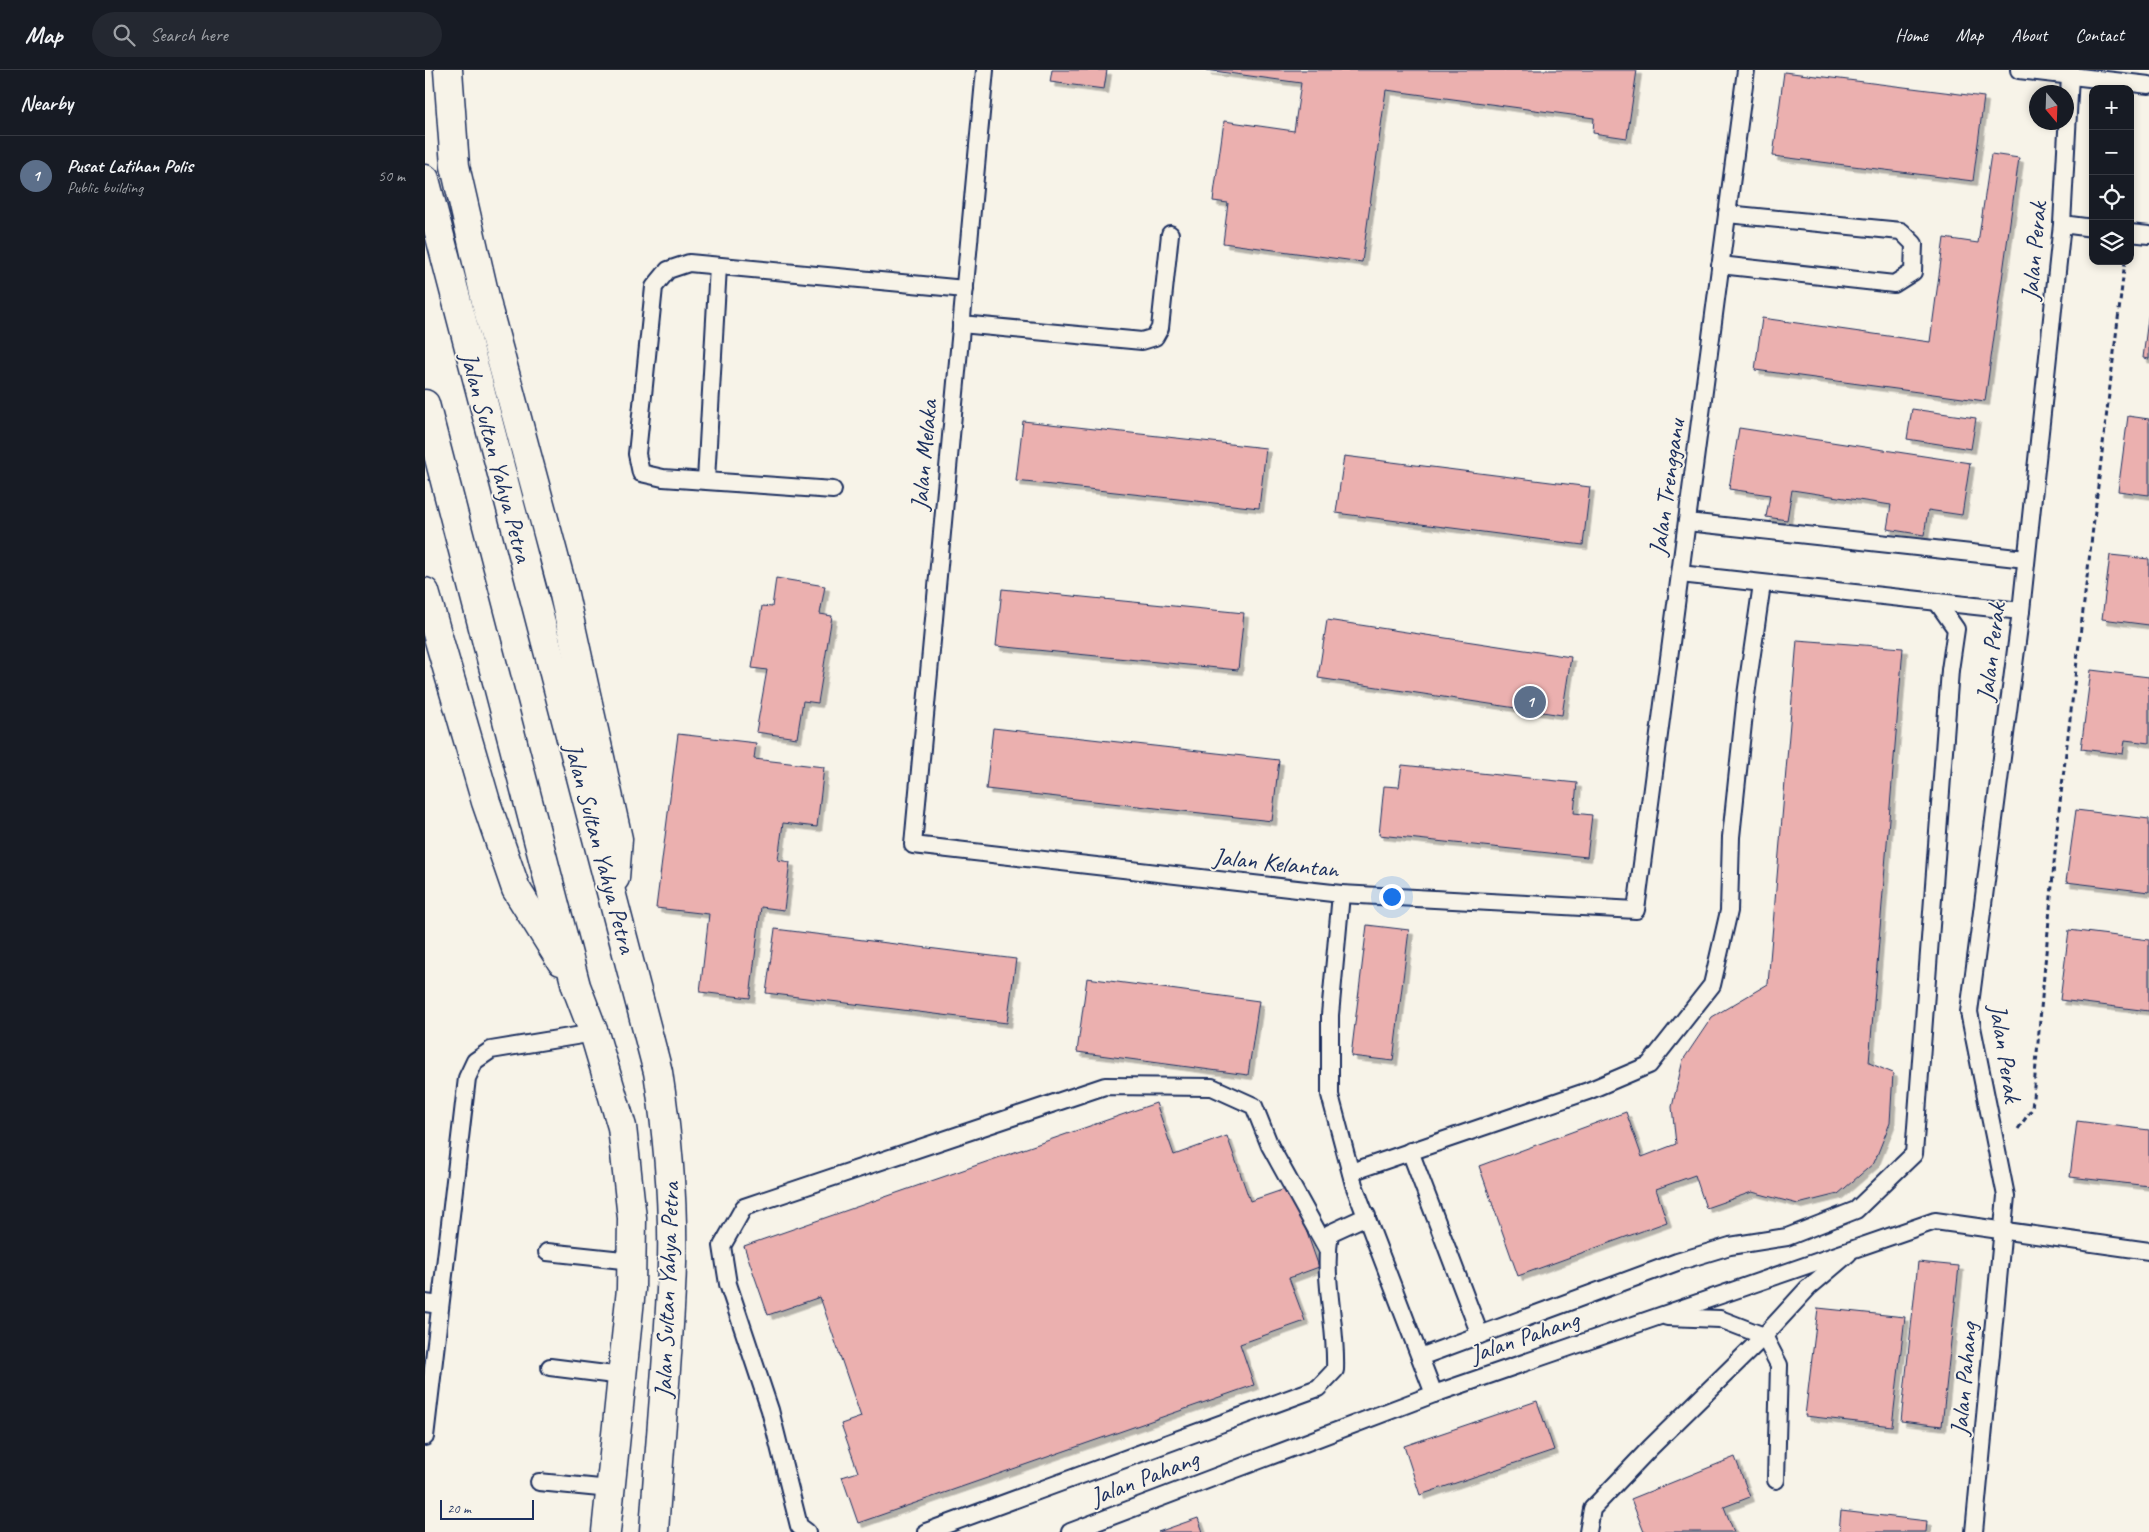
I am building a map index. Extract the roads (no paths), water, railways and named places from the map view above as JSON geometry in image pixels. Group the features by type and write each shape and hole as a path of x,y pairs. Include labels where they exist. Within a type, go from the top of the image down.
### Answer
{"main road":[{"path":"448,70 455,166 488,310 563,590 618,839 614,899"},
{"name":"Jalan Sultan Yahya Petra","path":"425,179 658,1072 666,1122 671,1199 671,1289 654,1532"},
{"name":"Jalan Sultan Yahya Petra","path":"425,404 576,986 594,1033 622,1127 629,1175 632,1261 605,1532"},
{"path":"425,592 486,802 516,889 576,986"}],"lane":[{"name":"Jalan Melaka","path":"913,845 985,70"},
{"name":"Jalan Trengganu","path":"1636,910 1746,70"},
{"path":"2019,70 2149,85"},
{"name":"Jalan Perak","path":"2001,1231 2006,1196 1969,1012 2021,611 2062,224 2070,76"},
{"path":"1720,265 1893,284 1913,272 1914,244 1901,231 1727,214"},
{"path":"2062,224 2089,227"},
{"path":"2134,233 2149,235"},
{"path":"961,324 1142,341 1155,337 1160,328 1171,234"},
{"path":"833,490 663,478 641,473 637,454 653,287 668,270 689,263 965,289"},
{"path":"706,480 718,266"},
{"path":"1687,522 2026,560"},
{"path":"1680,574 2021,611"},
{"path":"1351,1172 1410,1150 1588,1091 1649,1065 1712,985 1729,911 1732,827 1745,695 1762,584"},
{"path":"1420,1357 1677,1262 1730,1246 1787,1237 1856,1210 1914,1154 1950,670 1956,629 1937,602"},
{"name":"Jalan Kelantan","path":"913,845 1341,894 1636,910"},
{"path":"1341,894 1330,1014 1329,1095 1351,1172 1434,1394"},
{"path":"425,1436 433,1304 467,1078 475,1061 491,1050 594,1033"},
{"path":"807,1532 799,1526 770,1410 728,1284 722,1246 744,1207 1105,1086 1212,1086 1254,1106 1270,1146 1327,1248"},
{"path":"1410,1150 1481,1335"},
{"path":"925,1532 1318,1388 1335,1370 1336,1346 1329,1291 1327,1248 1330,1233 1367,1216"},
{"name":"Jalan Pahang","path":"1070,1532 1434,1394 1935,1220 2149,1251"},
{"name":"Jalan Pahang","path":"1974,1532 2001,1231"},
{"path":"1588,1532 1592,1509 1650,1448 1764,1336 1808,1288 1855,1248"},
{"path":"547,1252 632,1261"},
{"path":"1657,1317 1720,1319 1764,1336 1779,1365 1776,1480"},
{"path":"550,1367 621,1376"},
{"path":"539,1482 610,1489"}],"place":[{"name":"Pusat Latihan Polis","path":"1530,702"}]}
